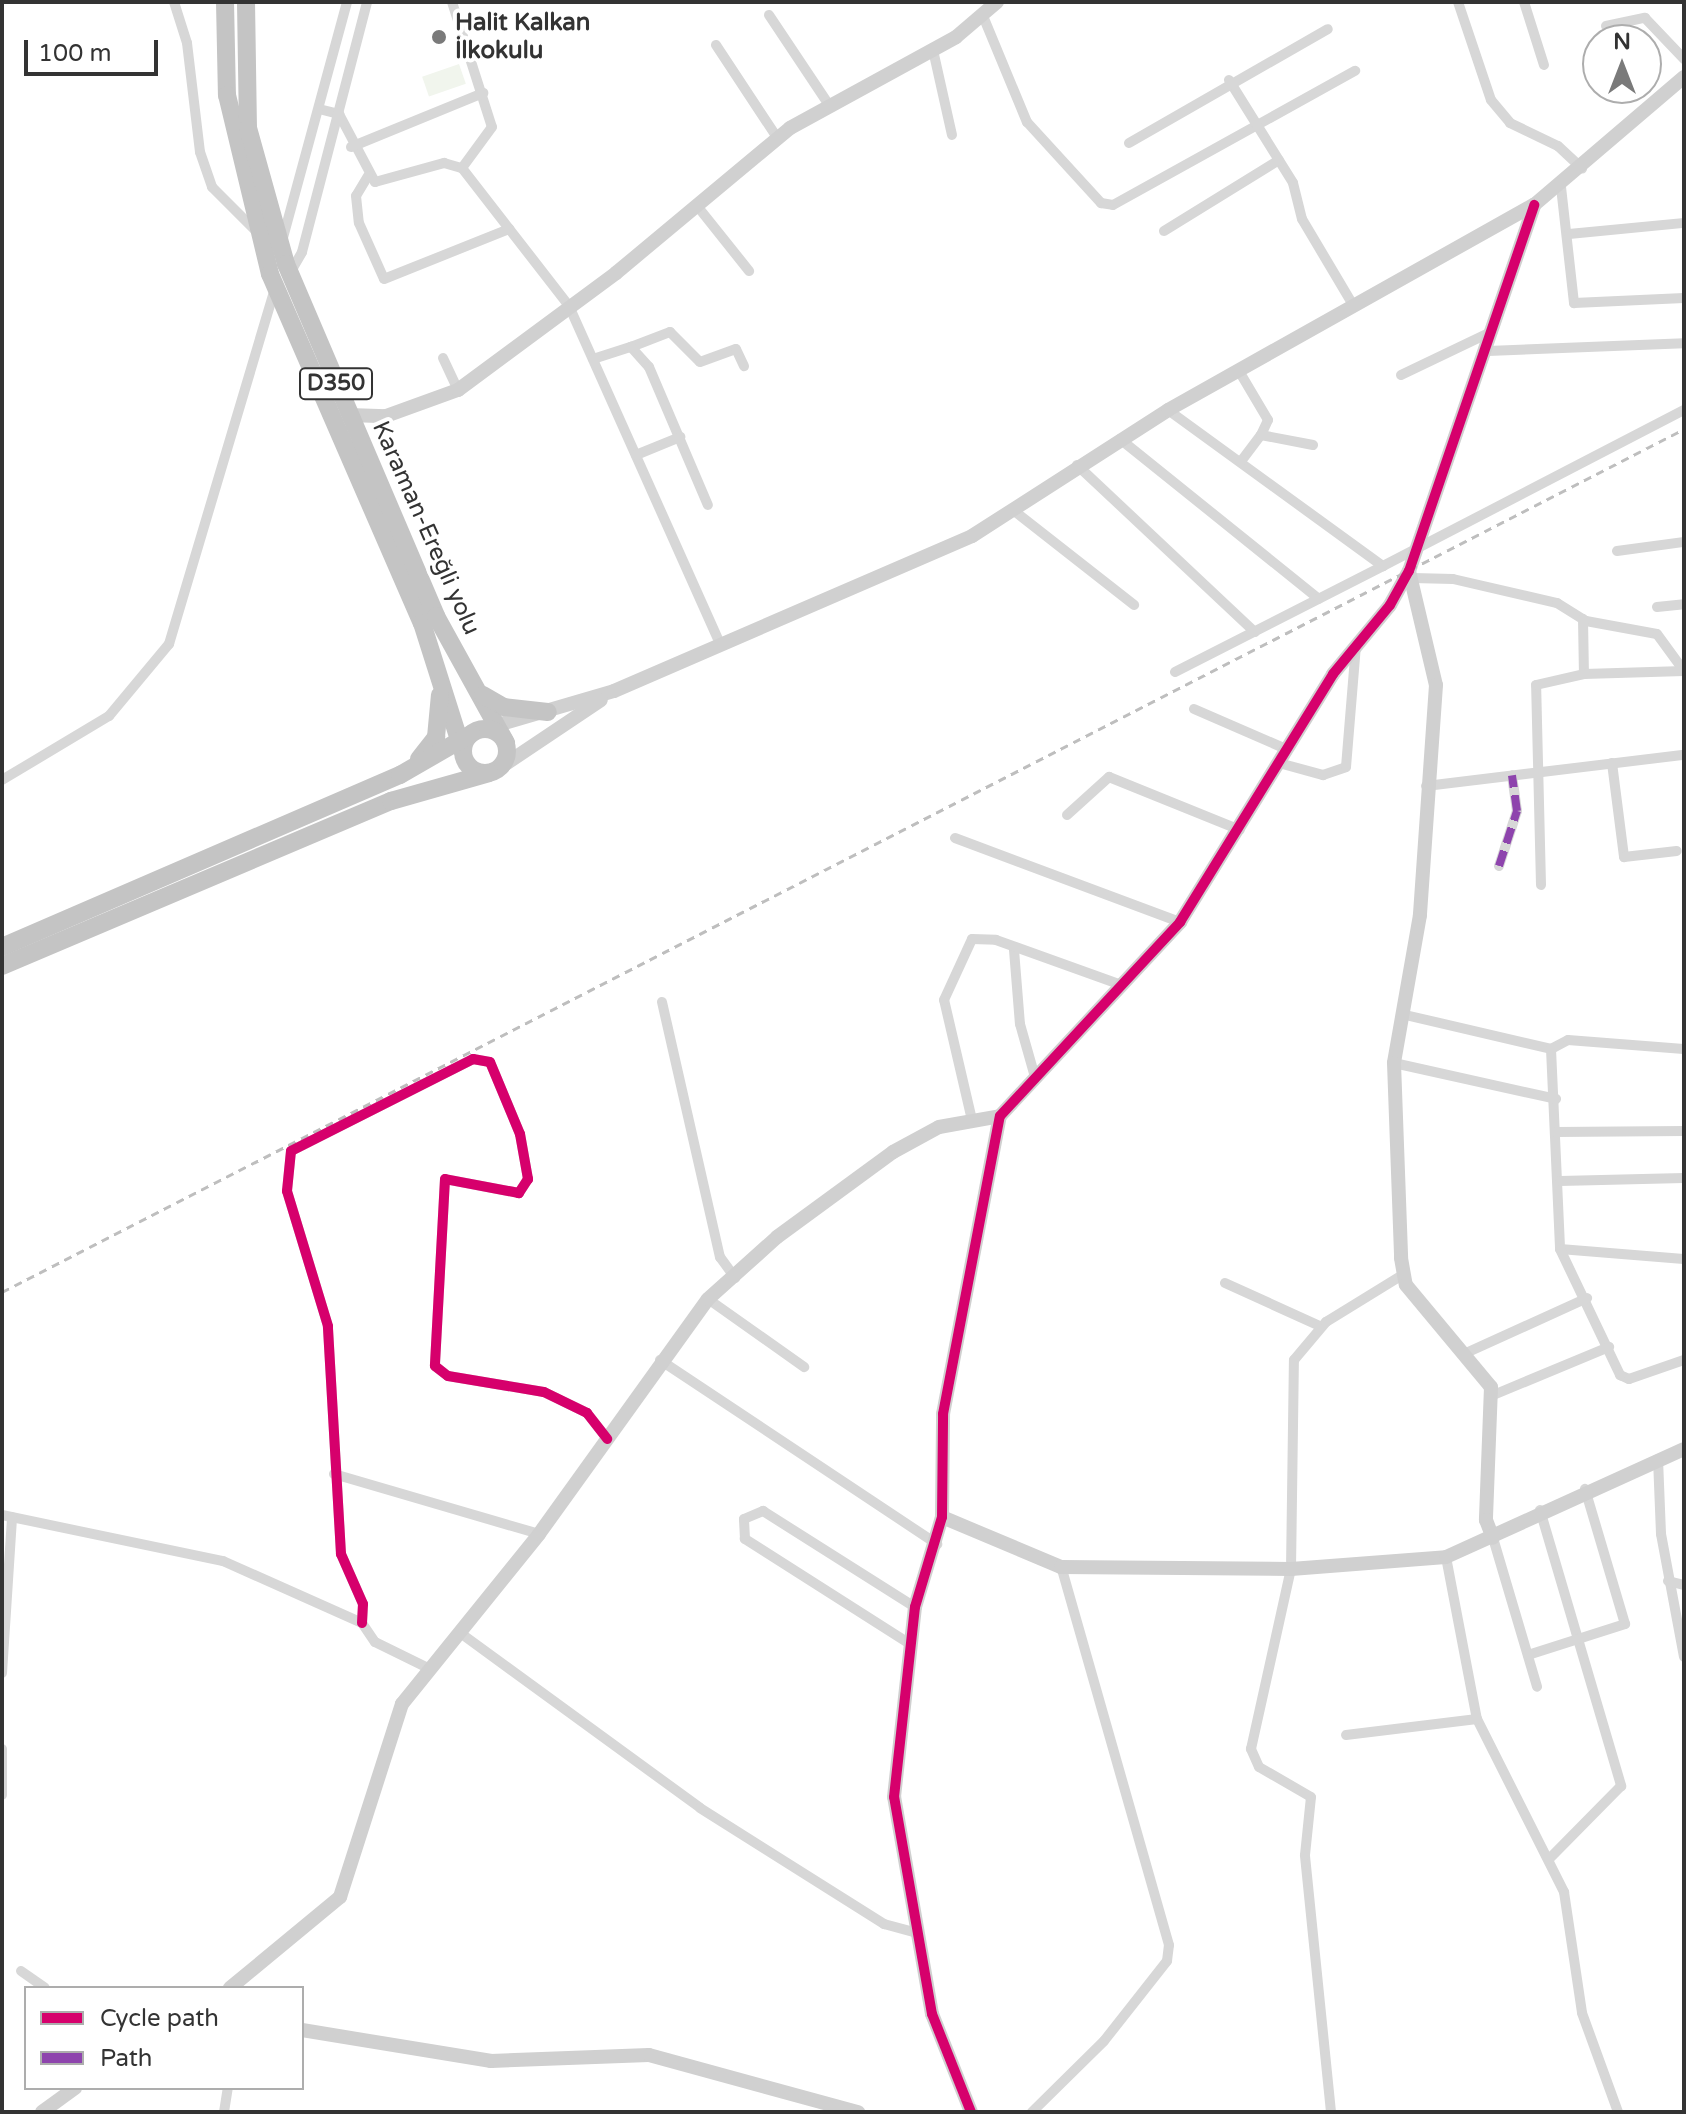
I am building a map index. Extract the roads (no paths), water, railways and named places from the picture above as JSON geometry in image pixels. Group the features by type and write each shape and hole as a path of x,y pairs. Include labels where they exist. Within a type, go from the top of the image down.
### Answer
{"highway":[{"name":"Karaman-Ereğli yolu","path":"225,2 227,95 258,233 276,287 436,661 481,737"},
{"name":"Karaman-Ereğli yolu","path":"246,2 248,128 280,246 349,415 472,683 481,737 471,769 495,770"},
{"name":"D350","path":"2,947 400,775 436,737 436,661"},
{"path":"472,683 504,707 548,712"},
{"path":"2,966 391,801 495,770 481,737 400,775"}],"street":[{"path":"174,2 187,43 190,116 208,175 258,233"},
{"path":"280,246 347,2"},
{"path":"290,273 339,114 367,2"},
{"path":"452,2 492,127 462,168"},
{"path":"349,415 386,416 458,390 698,207 778,139 829,105 933,50 983,16 997,2"},
{"path":"1524,2 1544,65"},
{"path":"1462,3 1491,100 1510,123 1558,146 1582,168"},
{"path":"769,15 829,105"},
{"path":"983,16 1027,122 1101,203 1113,205 1256,123 1355,71"},
{"path":"1616,24 1645,18 1651,24"},
{"path":"1129,143 1229,80 1328,29"},
{"path":"1662,36 1684,59"},
{"path":"716,45 778,139"},
{"path":"933,50 952,135"},
{"path":"481,737 614,691 972,536 1077,465 1168,410 1534,205 1561,187 1684,77"},
{"path":"1229,80 1279,160 1302,219 1353,305"},
{"path":"351,147 483,93"},
{"path":"319,109 339,114"},
{"path":"339,114 351,147 368,176 386,184 444,163 462,168 569,306 720,643"},
{"path":"1164,231 1279,160"},
{"path":"368,176 356,196 359,223 384,279 509,229"},
{"path":"1561,187 1569,234 1574,303 1684,298"},
{"path":"1534,205 1488,351 1417,547 1411,575 1436,685 1426,786 1420,915 1394,1063 1404,1274 1466,1353 1491,1396 1486,1520 1537,1687"},
{"path":"698,207 749,271"},
{"path":"1569,234 1684,223"},
{"path":"2,780 109,716 169,644 276,287"},
{"path":"1401,375 1495,330"},
{"path":"593,359 670,332 700,362 736,349 744,366"},
{"path":"1488,351 1684,343"},
{"path":"631,347 649,367 708,505"},
{"path":"443,358 458,390"},
{"path":"1239,371 1268,420 1242,460"},
{"path":"1168,410 1242,460 1383,566"},
{"path":"1175,672 1684,410"},
{"path":"1261,435 1313,445"},
{"path":"636,455 680,437"},
{"path":"1120,439 1319,599"},
{"path":"1077,465 1255,632"},
{"path":"1013,510 1134,605"},
{"path":"1617,551 1684,542"},
{"path":"1411,575 1453,579 1557,603 1583,619 1657,634 1684,671"},
{"path":"971,2112 942,2054 894,1797 915,1607 937,1544 942,1517 943,1414 1000,1116 1180,922 1240,830 1286,749 1356,645 1411,575"},
{"path":"1657,607 1684,604"},
{"path":"1583,619 1584,674"},
{"path":"1279,763 1323,775 1346,767 1356,645"},
{"path":"1541,885 1536,685 1584,674 1684,671"},
{"path":"495,770 614,691"},
{"path":"1194,709 1286,749"},
{"path":"1426,786 1684,755"},
{"path":"1612,763 1624,857 1677,851"},
{"path":"1499,866 1517,811 1512,775"},
{"path":"1067,815 1109,777 1240,830"},
{"path":"955,838 1180,922"},
{"path":"972,1120 944,1000 972,939 1122,985"},
{"path":"1014,950 1020,1024 1035,1077"},
{"path":"662,1002 720,1257 735,1278"},
{"path":"1401,1014 1551,1049 1568,1040 1684,1049"},
{"path":"1551,1049 1560,1181 1560,1249 1609,1347 1629,1379 1684,1360"},
{"path":"362,1623 363,1604 341,1554 334,1474 328,1326 287,1191 291,1151 473,1059 490,1062 520,1134 528,1179 519,1193 445,1179 435,1366 448,1376 544,1392 587,1413 607,1439"},
{"path":"1394,1063 1556,1099"},
{"path":"232,1986 340,1897 353,1873 386,1740 428,1668 539,1534 659,1359 708,1299 735,1278 777,1237 893,1152 939,1127 1000,1116"},
{"path":"1556,1132 1684,1131"},
{"path":"1560,1181 1684,1178"},
{"path":"1560,1249 1684,1259"},
{"path":"1331,2112 1305,1855 1311,1797 1259,1767 1251,1749 1291,1569 1293,1370 1302,1342 1320,1326 1404,1274"},
{"path":"1225,1283 1320,1326"},
{"path":"1466,1353 1587,1298"},
{"path":"708,1299 804,1367"},
{"path":"1491,1396 1609,1347"},
{"path":"659,1359 937,1544"},
{"path":"942,1517 1061,1567 1291,1569 1446,1557 1493,1538 1540,1510 1585,1489 1684,1449"},
{"path":"1658,1459 1668,1581 1684,1657"},
{"path":"334,1474 539,1534"},
{"path":"1528,1655 1575,1635 1625,1624 1585,1489"},
{"path":"1540,1510 1621,1786 1551,1857"},
{"path":"910,1644 745,1539 744,1519 763,1511 915,1607"},
{"path":"2,1673 7,1516 223,1561 362,1623 375,1642 428,1668"},
{"path":"1446,1557 1477,1719 1551,1857 1574,1932 1582,2013 1618,2112"},
{"path":"1032,2112 1104,2041 1167,1961 1169,1945 1061,1567"},
{"path":"1668,1581 1684,1585"},
{"path":"459,1632 700,1808 884,1924 918,1933"},
{"path":"1346,1735 1477,1719"},
{"path":"2,1749 2,1795"},
{"path":"21,1971 42,1986"},
{"path":"304,2030 491,2061 649,2055 858,2112"},
{"path":"42,2112 72,2090"},
{"path":"224,2112 228,2090"}],"railway":[{"path":"2,1292 1684,429"}],"place":[{"name":"Halit Kalkan İlkokulu","path":"439,37"}]}
